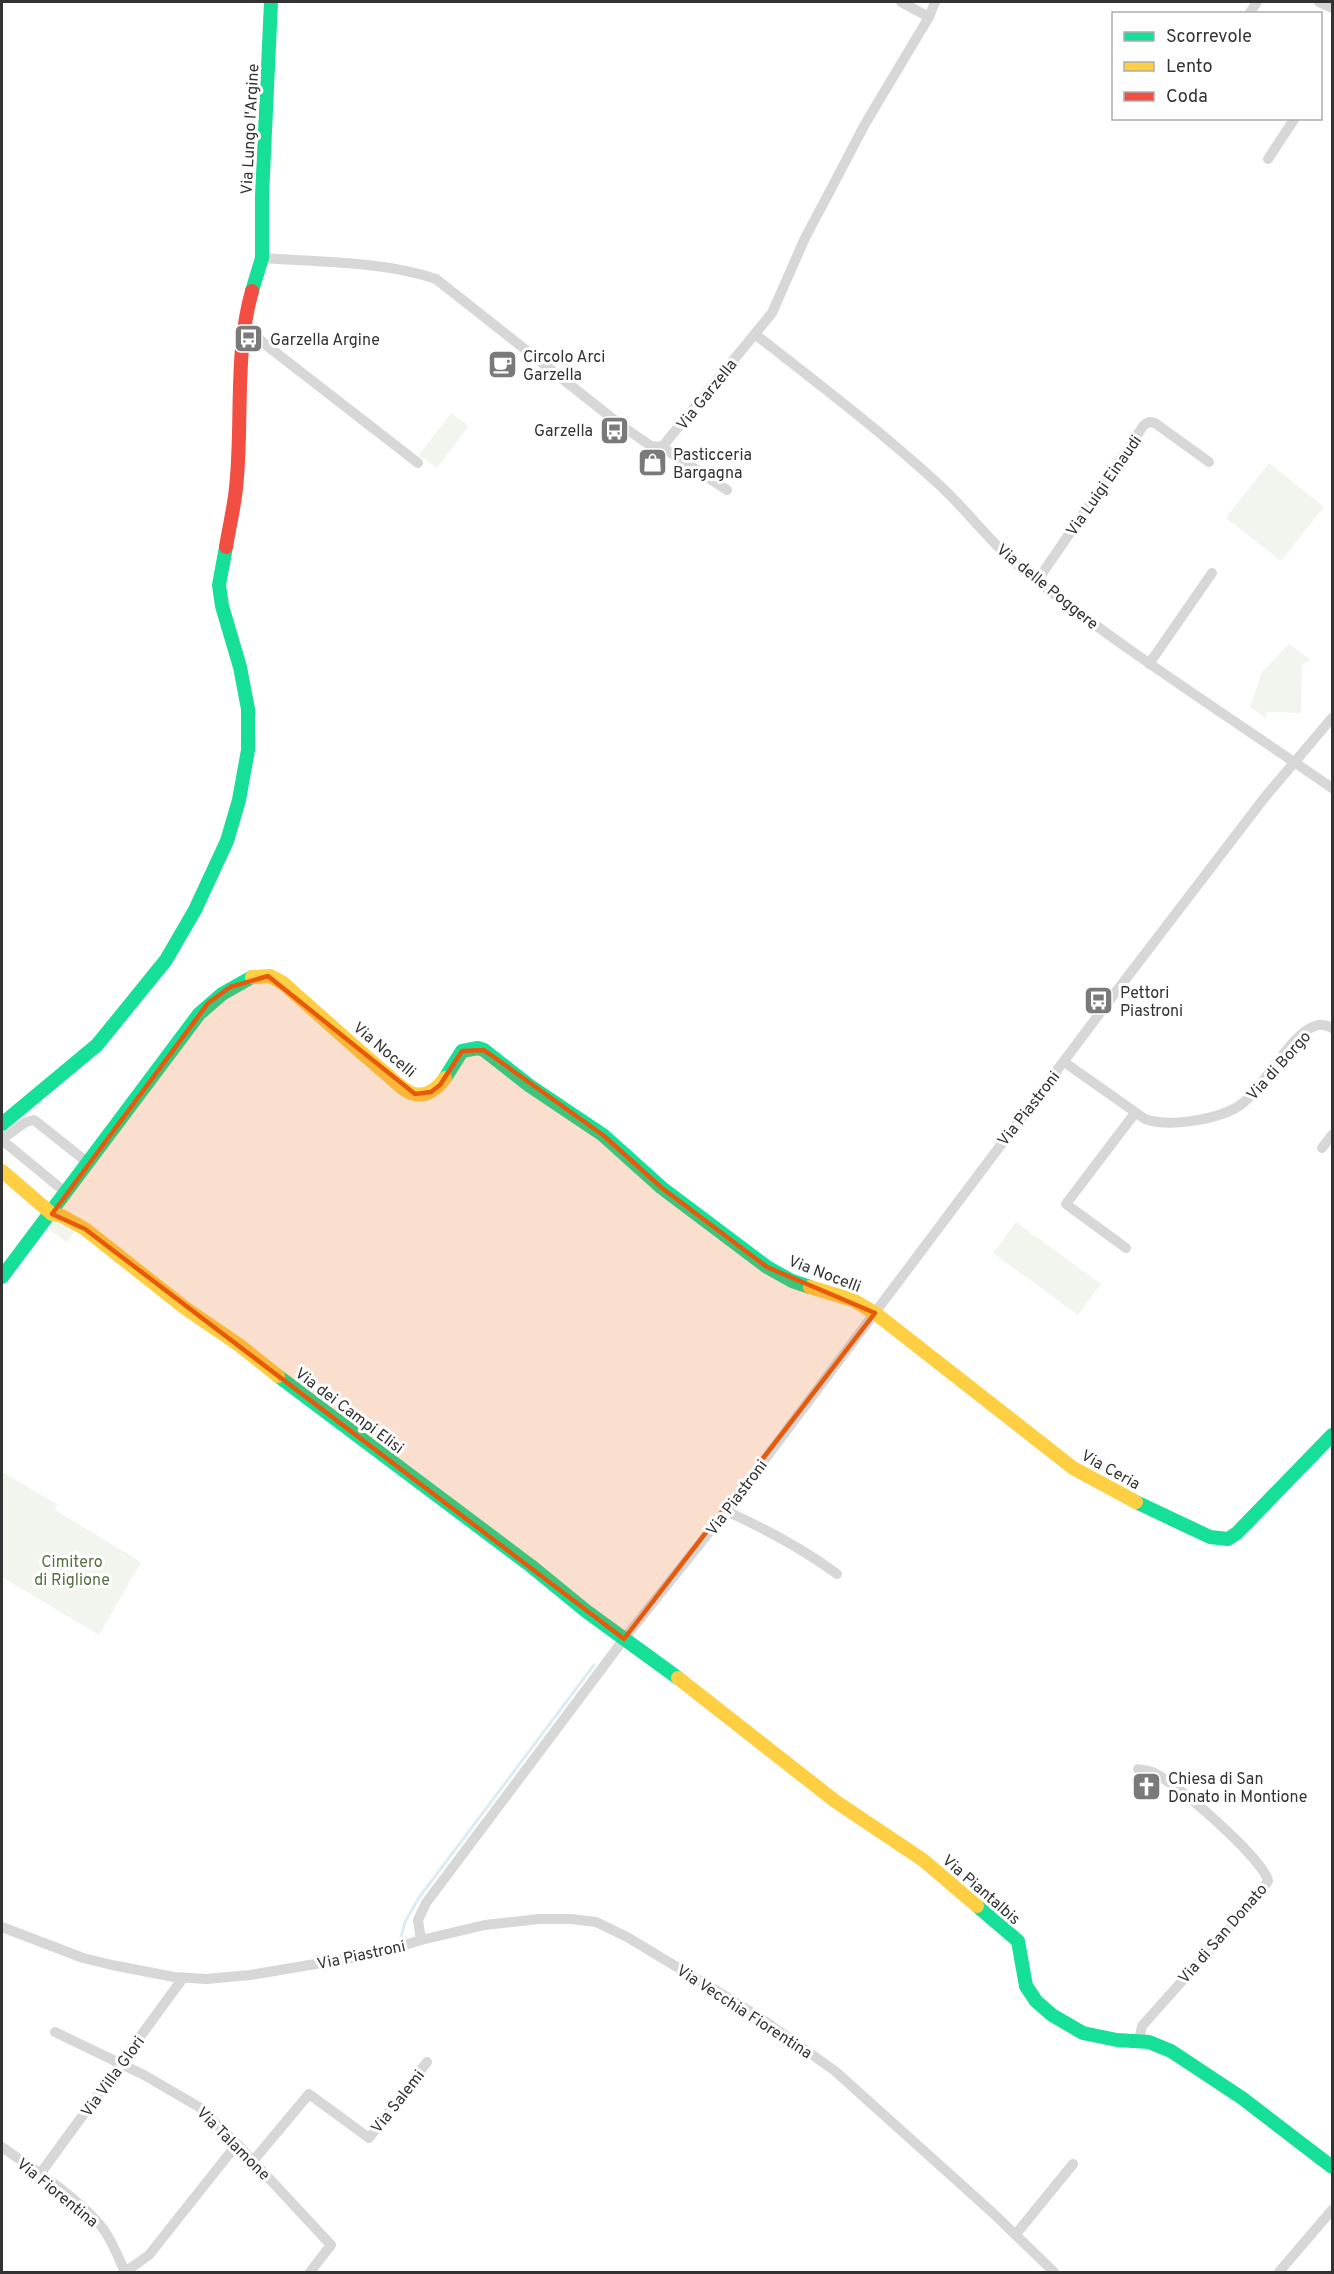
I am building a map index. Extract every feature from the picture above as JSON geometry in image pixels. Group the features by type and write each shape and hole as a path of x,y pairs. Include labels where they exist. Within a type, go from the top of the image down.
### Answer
{"street":[{"name":"Via Lungo l'Argine","path":"2,1124 97,1045 166,960 195,910 230,831 239,800 246,764 249,723 240,667 222,606 219,585 236,489 242,366 250,294 262,258 262,196 272,2"},
{"path":"901,2 928,17"},
{"name":"Via Garzella","path":"662,447 772,313 805,238 865,124 935,2"},
{"path":"1268,159 1294,120"},
{"path":"262,258 407,271 436,279 622,426 651,447 662,447 727,490"},
{"path":"246,327 418,463"},
{"name":"Via delle Poggere","path":"756,334 937,482 1000,549 1037,581 1149,664 1332,788"},
{"name":"Via Luigi Einaudi","path":"1037,581 1144,425 1149,422 1155,423 1209,462"},
{"path":"1149,664 1212,573"},
{"name":"Via Piastroni","path":"2,1927 83,1958 183,1978 216,1979 261,1973 382,1953 421,1940 418,1920 426,1903 624,1639 726,1511 1214,864 1294,762 1332,718"},
{"name":"Via Nocelli","path":"2,1277 52,1214 87,1162 208,1004 230,987 244,981 268,976 283,983 364,1055 415,1094 431,1092 440,1085 462,1051 478,1048 484,1050 530,1086 603,1135 662,1188 767,1267 792,1281 853,1300 875,1313"},
{"name":"Via di Borgo","path":"1064,1062 1135,1113 1153,1122 1168,1123 1231,1110 1251,1096 1293,1043 1309,1029 1319,1024 1332,1029"},
{"path":"1126,1248 1066,1204 1135,1113"},
{"path":"65,1192 2,1139 26,1122 34,1120 87,1162"},
{"path":"1322,1148 1332,1136"},
{"path":"2,1171 52,1214"},
{"name":"Via dei Campi Elisi","path":"52,1214 62,1216 85,1229 170,1297 239,1345 624,1639"},
{"name":"Via Ceria","path":"875,1313 1073,1468 1114,1491 1210,1537 1228,1539 1237,1533 1332,1435"},
{"path":"726,1511 758,1524 805,1551 837,1574"},
{"name":"Via Piantalbis","path":"624,1639 710,1701 841,1805 923,1860 1018,1941 1026,1986 1036,2001 1064,2024 1083,2033 1161,2046 1263,2113 1332,2167"},
{"name":"Via di San Donato","path":"1138,1769 1152,1772 1162,1778 1212,1818 1250,1853 1264,1871 1268,1881 1257,1897 1142,2026 1139,2041"},
{"name":"Via Vecchia Fiorentina","path":"421,1940 485,1925 540,1918 585,1920 611,1928 762,2019 835,2071 1016,2234 1054,2272"},
{"name":"Via Villa Glori","path":"40,2174 183,1978"},
{"name":"Via Talamone","path":"55,2032 121,2064 192,2103 237,2144 331,2245 310,2272"},
{"name":"Via Salemi","path":"253,2161 309,2094 369,2138 427,2062"},
{"path":"125,2272 149,2255 237,2144"},
{"name":"Via Fiorentina","path":"2,2147 40,2174 103,2229 125,2272"},
{"path":"1016,2234 1073,2164"},
{"path":"1279,2272 1332,2210"}],"highlighted area":[{"path":"268,976 415,1094 431,1092 440,1085 462,1051 484,1050 603,1135 662,1188 767,1267 875,1313 624,1639 85,1229 52,1214 208,1003 230,987"}],"green space":[{"path":"451,413 469,426 437,468 419,455"},
{"path":"1269,463 1324,507 1281,561 1226,518"},
{"path":"1289,644 1311,660 1302,664 1301,713 1267,712 1266,718 1250,707 1262,672"},
{"path":"55,1221 76,1230 67,1242 48,1229"},
{"path":"1016,1222 1101,1284 1078,1315 993,1253"},
{"name":"Cimitero di Riglione","path":"2,1472 57,1504 55,1510 141,1562 99,1635 2,1577"}],"waterway":[{"path":"401,1937 405,1922 418,1899 594,1665"}],"traffic: fast":[{"path":"252,291 262,258 262,196 271,2"},
{"path":"2,1124 97,1045 166,960 195,910 227,841 239,800 248,750 248,709 240,667 222,606 219,585 226,547"},
{"path":"2,1277 199,1014 222,994 252,977"},
{"path":"445,1078 462,1051 478,1048 484,1050 530,1086 603,1135 662,1188 767,1267 792,1281 810,1287"},
{"path":"278,1376 531,1566 586,1611 678,1678"},
{"path":"1136,1502 1210,1537 1228,1539 1237,1533 1332,1435"},
{"path":"977,1906 1018,1941 1026,1986 1036,2001 1052,2015 1083,2033 1117,2040 1149,2042 1171,2051 1242,2098 1332,2167"}],"traffic: slow":[{"path":"252,977 270,976 283,983 410,1092 419,1095 428,1093 445,1078"},
{"path":"2,1171 52,1214 62,1216 85,1229 185,1308 239,1345 278,1376"},
{"path":"810,1287 853,1300 875,1313 1073,1468 1136,1502"},
{"path":"678,1678 835,1801 923,1860 977,1906"}],"traffic: jam":[{"path":"226,547 238,464 243,340 252,291"}],"place":[{"name":"Garzella Argine","path":"249,339"},
{"name":"Circolo Arci Garzella","path":"502,365"},
{"name":"Garzella","path":"614,430"},
{"name":"Pasticceria Bargagna","path":"652,463"},
{"name":"Pettori Piastroni","path":"1099,1001"},
{"name":"Chiesa di San Donato in Montione","path":"1147,1787"}]}
